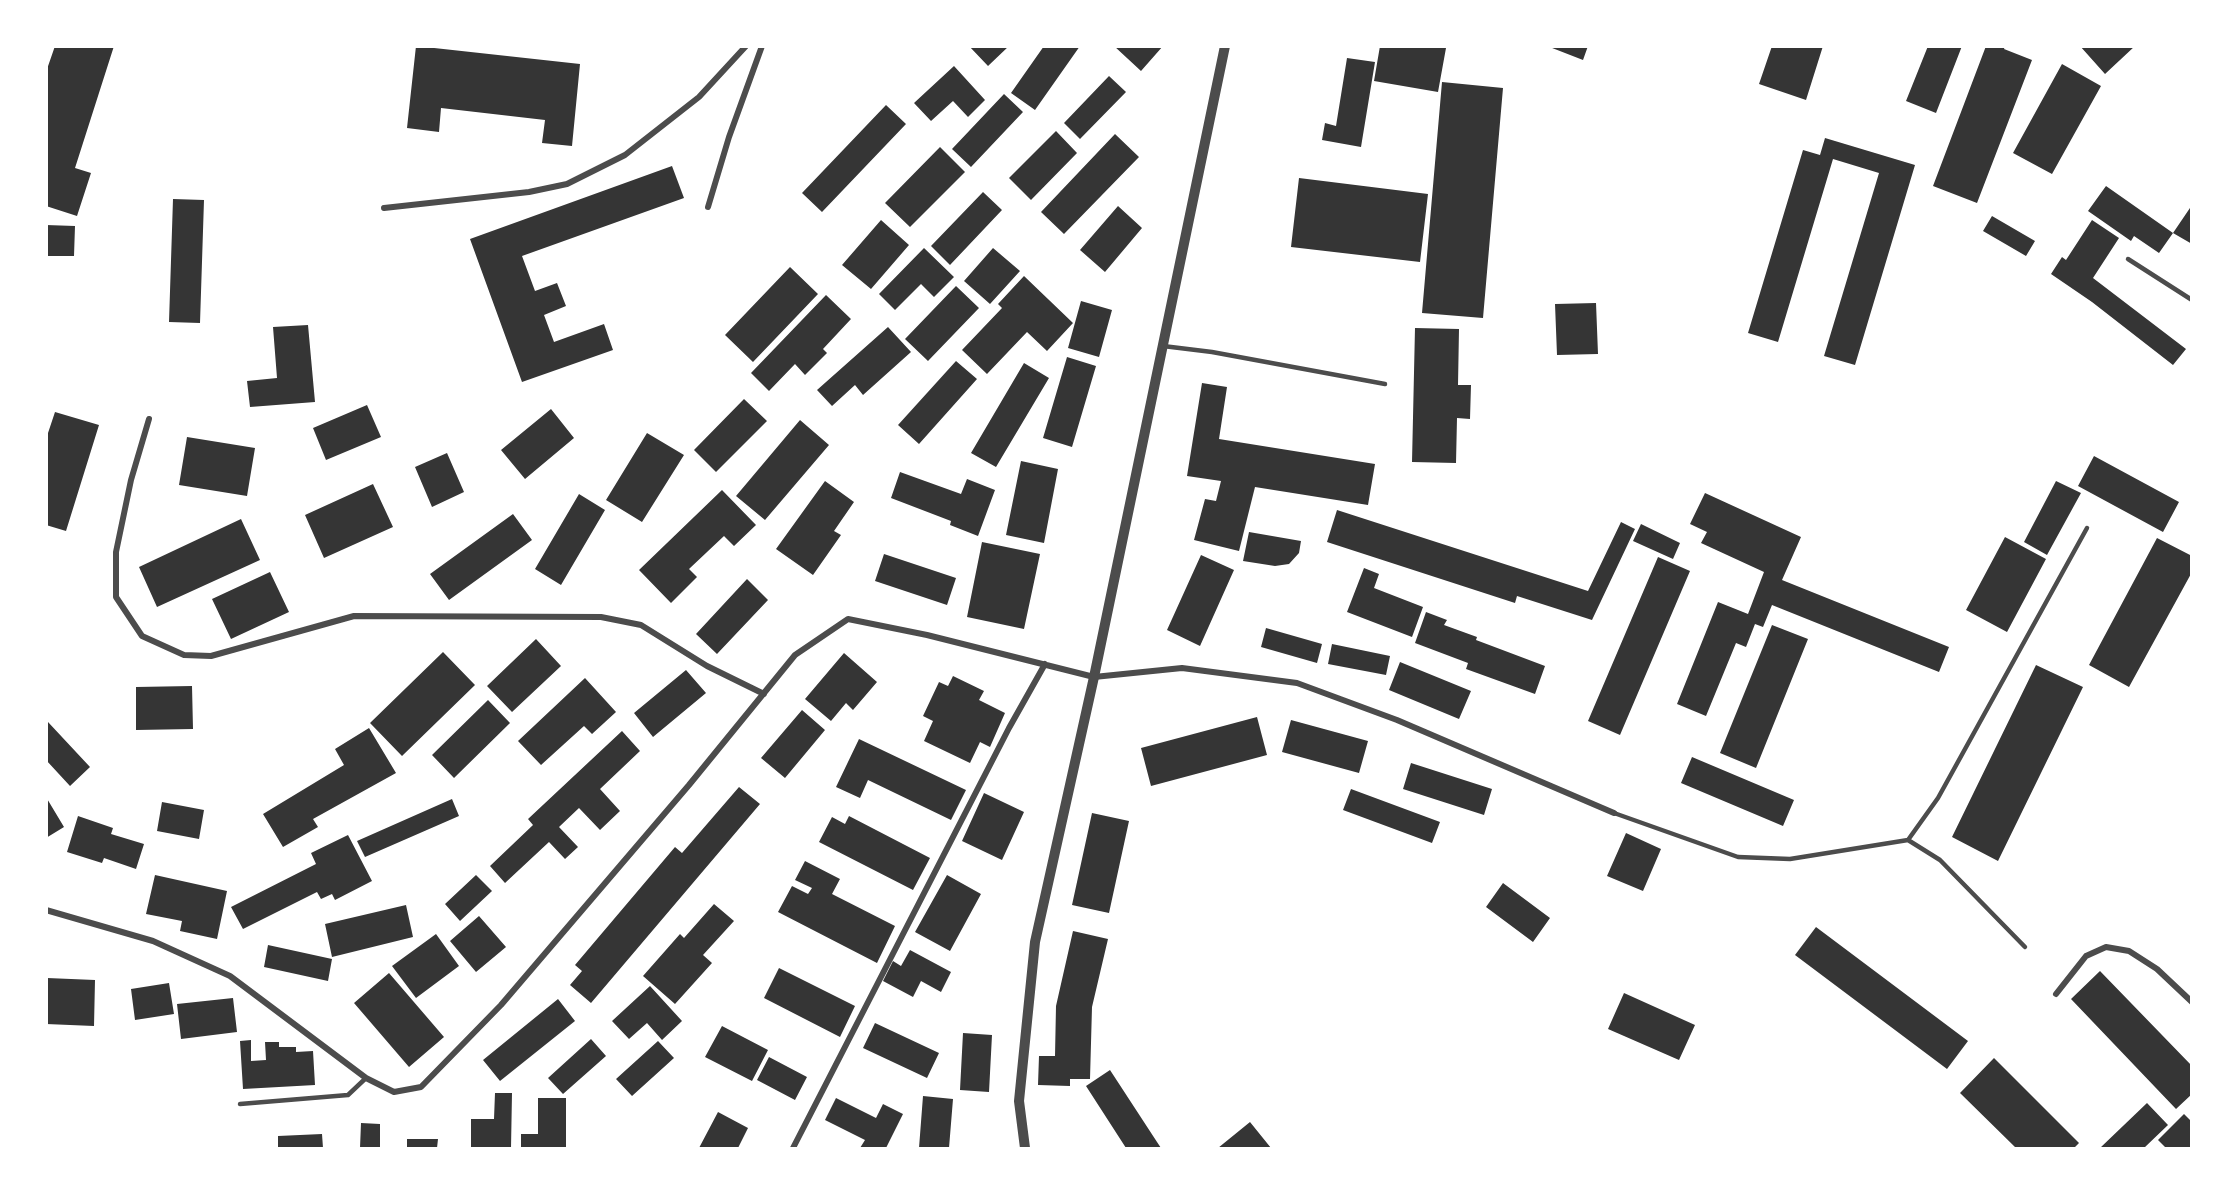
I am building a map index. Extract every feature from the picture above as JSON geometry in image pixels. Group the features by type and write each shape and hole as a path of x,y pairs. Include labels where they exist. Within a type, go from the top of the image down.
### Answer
{"street":[{"path":"384,208 529,192 567,184 625,155 699,96 746,46"},
{"path":"708,207 729,137 762,46"},
{"path":"1026,1149 1019,1101 1035,942 1095,677 1225,46"},
{"path":"149,419 131,480 116,552 116,597 142,636 184,655 211,656 354,616 601,616 641,625 707,666 764,694"},
{"path":"46,910 153,941 230,976 366,1078 394,1092 421,1087 508,996 795,656 848,619 1095,677 1182,668 1297,684 1397,720 1614,813"},
{"path":"793,1149 1009,728 1045,664"},
{"path":"2056,994 2086,956 2106,947 2128,951 2157,969 2192,1002"}],"lane":[{"path":"2128,260 2192,300"},
{"path":"1163,346 1212,351 1385,384"},
{"path":"1908,840 1938,798 2087,528"},
{"path":"1614,813 1738,857 1790,859 1908,840 1940,860 2025,946"},
{"path":"240,1104 348,1095 366,1078"}],"building":[{"path":"55,46 114,46 75,168 91,173 77,216 46,206 46,72"},
{"path":"416,46 580,64 572,146 542,143 545,120 441,108 439,132 407,128"},
{"path":"969,46 1009,46 988,66"},
{"path":"1044,46 1080,46 1035,110 1011,93"},
{"path":"1114,46 1163,46 1141,71"},
{"path":"1380,46 1446,48 1438,92 1374,81"},
{"path":"1547,46 1588,46 1583,60"},
{"path":"1772,46 1823,46 1806,100 1759,84"},
{"path":"1928,46 1962,46 1936,113 1906,101"},
{"path":"1986,46 2005,46 2004,49 2032,60 1977,203 1933,186"},
{"path":"2080,46 2135,46 2105,74"},
{"path":"1347,58 1375,62 1361,147 1322,140 1325,123 1336,126"},
{"path":"2062,64 2101,86 2052,174 2013,153"},
{"path":"954,66 985,100 968,117 953,101 931,121 914,103"},
{"path":"1109,76 1126,92 1080,139 1064,123"},
{"path":"1442,82 1503,88 1483,318 1422,313"},
{"path":"1004,94 1023,112 971,167 952,149"},
{"path":"886,105 906,124 822,212 802,193"},
{"path":"1056,131 1077,153 1031,200 1009,178"},
{"path":"1115,134 1139,157 1064,234 1041,212"},
{"path":"1825,138 1915,165 1855,365 1824,356 1879,173 1833,159 1778,342 1748,333 1803,150 1820,155"},
{"path":"940,147 965,172 910,227 885,203"},
{"path":"672,166 684,198 522,256 535,291 557,283 566,306 544,315 554,342 604,324 613,350 522,382 470,239"},
{"path":"1299,178 1428,194 1420,262 1291,247"},
{"path":"2106,186 2173,233 2159,253 2134,236 2131,241 2088,211"},
{"path":"983,192 1002,210 950,265 931,246"},
{"path":"173,199 204,200 200,323 169,322"},
{"path":"2192,205 2192,244 2173,233"},
{"path":"1118,206 1142,228 1105,272 1080,250"},
{"path":"1992,216 2035,241 2026,256 1983,231"},
{"path":"881,220 909,245 871,289 842,265"},
{"path":"2092,220 2119,238 2093,278 2186,349 2173,365 2092,302 2051,274 2062,257 2066,260"},
{"path":"46,225 75,226 74,256 46,256"},
{"path":"924,248 954,277 934,297 921,284 895,310 879,294"},
{"path":"993,248 1020,271 990,304 964,281"},
{"path":"790,267 818,294 753,362 725,335"},
{"path":"1024,276 1073,323 1047,351 1027,332 987,374 962,350 1002,308 998,304"},
{"path":"956,286 979,308 928,361 905,339"},
{"path":"826,295 851,319 823,349 827,353 805,375 795,364 769,391 751,373"},
{"path":"1081,301 1112,310 1099,357 1068,348"},
{"path":"1596,303 1598,354 1557,355 1555,304"},
{"path":"308,325 315,402 250,407 247,381 277,378 273,327"},
{"path":"888,327 911,352 863,395 855,385 832,406 817,390"},
{"path":"1415,328 1459,329 1458,385 1471,385 1470,419 1457,418 1456,463 1412,462"},
{"path":"1067,357 1096,366 1072,447 1043,438"},
{"path":"956,361 977,379 919,444 898,425"},
{"path":"1024,363 1049,378 996,467 971,453"},
{"path":"1202,383 1227,387 1219,439 1375,464 1368,505 1255,487 1239,551 1194,540 1205,499 1216,501 1221,481 1187,476"},
{"path":"744,399 767,421 716,472 694,450"},
{"path":"367,405 381,437 326,460 313,428"},
{"path":"551,409 574,438 525,479 501,450"},
{"path":"55,412 99,425 66,531 46,525 46,439"},
{"path":"800,420 829,445 765,520 736,496"},
{"path":"647,433 684,455 642,522 606,500"},
{"path":"187,437 255,448 247,496 179,485"},
{"path":"447,453 464,492 432,507 415,467"},
{"path":"2094,456 2179,502 2163,532 2078,486"},
{"path":"1021,461 1058,469 1044,543 1006,535"},
{"path":"900,472 961,494 967,479 995,490 978,536 950,525 951,521 891,498"},
{"path":"825,481 854,502 834,531 841,535 813,575 776,549"},
{"path":"2056,481 2081,493 2047,555 2024,542"},
{"path":"373,484 393,527 324,558 305,515"},
{"path":"722,490 756,525 734,546 724,536 689,569 697,577 671,603 639,570"},
{"path":"1705,493 1801,537 1782,580 1949,647 1939,672 1772,605 1763,627 1755,624 1746,647 1736,643 1706,716 1677,704 1718,602 1748,614 1764,572 1701,543 1707,532 1690,524"},
{"path":"579,494 605,510 561,585 535,569"},
{"path":"1337,510 1588,591 1621,522 1635,529 1592,620 1517,596 1515,603 1327,542"},
{"path":"513,514 532,540 449,600 430,574"},
{"path":"241,519 260,560 157,607 139,567"},
{"path":"1641,524 1680,543 1673,559 1633,541"},
{"path":"1249,532 1301,541 1299,553 1289,564 1275,566 1243,561"},
{"path":"2005,537 2046,559 2007,632 1966,610"},
{"path":"2157,538 2192,556 2192,572 2129,687 2089,665"},
{"path":"982,542 1040,554 1024,629 967,617"},
{"path":"884,554 956,578 947,605 875,581"},
{"path":"1201,555 1234,570 1200,646 1167,630"},
{"path":"1658,557 1690,571 1620,735 1588,721"},
{"path":"1364,568 1379,574 1374,588 1423,607 1412,637 1347,612"},
{"path":"270,572 289,612 231,639 212,599"},
{"path":"747,579 768,600 717,654 696,634"},
{"path":"1426,612 1447,620 1444,625 1477,637 1476,640 1545,666 1535,694 1466,669 1468,663 1415,643"},
{"path":"1772,625 1808,639 1756,768 1720,753"},
{"path":"1266,628 1322,644 1317,663 1261,647"},
{"path":"536,639 561,666 512,712 487,686"},
{"path":"1332,644 1390,656 1386,675 1328,664"},
{"path":"443,652 475,685 402,756 370,723"},
{"path":"844,653 877,682 853,710 846,703 831,721 805,699"},
{"path":"1400,662 1471,691 1459,719 1389,690"},
{"path":"2036,665 2083,687 1998,861 1952,837"},
{"path":"686,670 706,693 653,737 634,713"},
{"path":"953,676 984,691 979,700 1005,713 990,747 980,742 970,763 924,741 933,721 923,716 939,682 948,686"},
{"path":"585,678 616,712 592,734 584,726 541,765 518,741"},
{"path":"192,686 193,729 136,730 136,687"},
{"path":"488,700 510,723 454,778 432,755"},
{"path":"802,710 825,730 785,778 761,758"},
{"path":"1257,717 1267,755 1151,786 1141,748"},
{"path":"1291,720 1368,741 1359,773 1282,752"},
{"path":"48,722 90,767 70,786 46,760"},
{"path":"369,728 396,773 313,819 318,827 283,847 263,814 344,765 335,749"},
{"path":"622,731 640,751 600,789 620,811 600,830 579,808 559,827 578,847 565,859 549,842 505,883 490,866 533,825 528,819"},
{"path":"859,739 966,790 951,820 868,780 860,798 836,787"},
{"path":"1692,757 1794,800 1783,826 1681,783"},
{"path":"1411,763 1492,789 1484,815 1403,789"},
{"path":"739,787 760,804 591,1003 570,985 582,971 575,965 675,847 682,853"},
{"path":"1351,789 1440,822 1432,843 1343,810"},
{"path":"984,793 1024,812 1002,860 962,841"},
{"path":"46,797 64,827 46,838"},
{"path":"452,799 459,816 365,857 357,841"},
{"path":"162,802 204,810 199,839 157,831"},
{"path":"1092,813 1129,821 1109,913 1072,905"},
{"path":"78,816 113,828 111,834 144,844 136,869 104,858 102,863 67,852"},
{"path":"849,816 930,858 913,890 819,842 832,817 845,824"},
{"path":"1626,833 1661,849 1643,891 1607,876"},
{"path":"348,835 372,881 335,900 332,894 321,899 317,892 243,929 231,907 316,864 311,853"},
{"path":"805,861 840,879 832,894 895,926 877,963 778,912 792,886 808,894 812,888 795,880"},
{"path":"155,875 227,891 217,939 180,931 182,921 146,914"},
{"path":"476,875 492,891 460,921 445,904"},
{"path":"947,875 981,894 950,951 915,932"},
{"path":"1503,883 1550,918 1533,942 1486,907"},
{"path":"714,904 734,921 703,955 712,963 675,1004 643,976 680,934 684,938"},
{"path":"406,905 413,937 332,957 325,924"},
{"path":"479,916 506,947 476,972 450,941"},
{"path":"1816,927 1968,1041 1947,1069 1795,955"},
{"path":"1073,931 1108,939 1092,1007 1090,1079 1070,1079 1070,1086 1038,1085 1039,1056 1055,1056 1056,1006"},
{"path":"436,934 459,966 416,998 392,966"},
{"path":"268,945 332,959 328,981 264,967"},
{"path":"910,950 951,972 941,992 921,981 913,997 883,981 893,961 901,966"},
{"path":"779,968 855,1006 840,1037 764,998"},
{"path":"2100,971 2192,1066 2192,1094 2176,1109 2071,999"},
{"path":"389,973 444,1037 409,1067 354,1003"},
{"path":"47,978 95,980 94,1026 46,1024"},
{"path":"169,983 174,1014 135,1020 131,989"},
{"path":"650,986 682,1021 662,1040 647,1023 629,1039 612,1021"},
{"path":"1624,993 1695,1025 1679,1060 1608,1029"},
{"path":"233,998 237,1032 181,1039 177,1004"},
{"path":"558,999 575,1021 500,1081 483,1060"},
{"path":"875,1023 939,1053 927,1078 863,1048"},
{"path":"722,1026 768,1050 752,1081 705,1057"},
{"path":"963,1033 992,1035 989,1092 960,1090"},
{"path":"591,1039 606,1056 563,1094 548,1078"},
{"path":"251,1040 251,1061 266,1060 265,1042 279,1042 279,1047 296,1047 296,1052 313,1051 315,1085 243,1089 240,1041"},
{"path":"658,1041 674,1058 632,1096 616,1079"},
{"path":"769,1057 807,1077 795,1100 757,1080"},
{"path":"1994,1058 2079,1143 2074,1148 2016,1148 1960,1093"},
{"path":"1110,1070 1161,1148 1126,1148 1086,1086"},
{"path":"495,1093 512,1093 511,1148 471,1148 471,1119 494,1119"},
{"path":"923,1096 953,1099 949,1148 919,1148"},
{"path":"538,1098 566,1098 566,1148 521,1148 521,1134 538,1134"},
{"path":"836,1098 876,1118 883,1104 903,1114 886,1148 860,1148 865,1140 825,1120"},
{"path":"2147,1103 2168,1125 2144,1148 2100,1148"},
{"path":"718,1112 748,1128 738,1148 699,1148"},
{"path":"2184,1114 2192,1122 2192,1148 2166,1148 2158,1140"},
{"path":"1250,1122 1271,1148 1218,1148"},
{"path":"361,1123 380,1124 380,1148 360,1148"},
{"path":"322,1134 323,1148 278,1148 278,1136"},
{"path":"407,1139 438,1139 437,1148 407,1148"}]}
